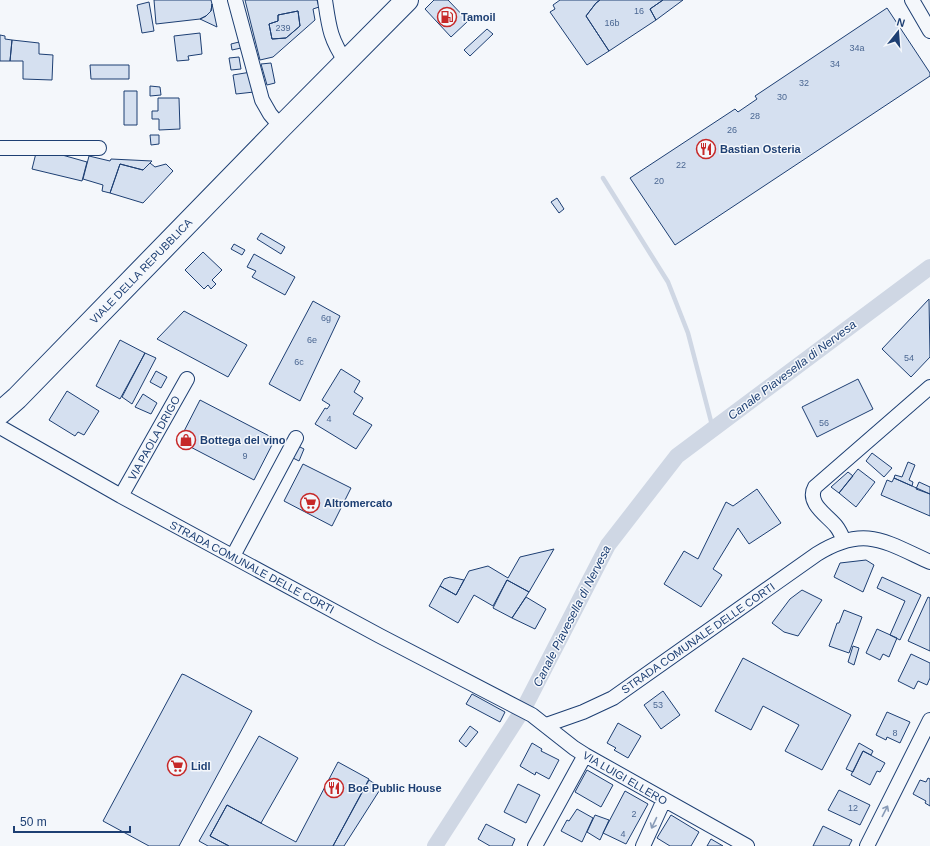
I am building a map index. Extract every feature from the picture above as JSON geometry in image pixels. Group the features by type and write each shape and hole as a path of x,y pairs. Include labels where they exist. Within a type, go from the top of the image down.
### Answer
{"main road":[{"name":"VIALE DELLA REPUBBLICA","path":"0,413 407,0"}],"street":[{"path":"235,0 262,100 270,114 281,127"},
{"path":"325,0 330,32 336,48 346,62"},
{"path":"912,0 930,31"},
{"path":"0,148 99,148"},
{"name":"VIA PAOLA DRIGO","path":"121,496 187,379"},
{"path":"844,541 837,528 815,504 812,498 812,492 815,487 930,388"},
{"name":"STRADA COMUNALE DELLE CORTI","path":"0,427 121,496 380,636 507,702"},
{"path":"233,556 296,438"},
{"name":"STRADA COMUNALE DELLE CORTI","path":"546,725 583,712 613,698 816,554 832,545 855,538 869,538 882,541 930,562"},
{"name":"VIA LUIGI ELLERO","path":"507,702 532,715 559,737 585,755 747,846"},
{"path":"867,846 930,720"},
{"path":"535,846 585,755"},
{"path":"643,846 664,800"}],"building":[{"path":"154,0 211,0 212,4 211,11 200,19 156,24"},
{"path":"245,0 317,0 319,7 313,9 315,20 273,57 260,60","holes":["298,11 300,26 286,38 272,39 269,24 278,21 278,15"]},
{"path":"434,0 448,0 468,21 451,37 425,9"},
{"path":"560,0 600,0 586,16 609,51 587,65 550,12 555,9 553,5"},
{"path":"600,0 663,0 650,9 656,20 609,51 586,16"},
{"path":"663,0 683,0 656,20 650,9"},
{"path":"149,2 154,31 142,33 137,5"},
{"path":"212,4 217,27 200,19 211,11"},
{"path":"887,8 930,73 930,76 675,245 630,178 735,109 738,112 757,99 755,96"},
{"path":"298,11 300,26 286,38 272,39 269,24 278,21 278,15"},
{"path":"487,29 493,34 470,56 464,50"},
{"path":"200,33 202,54 188,56 189,60 177,61 174,36"},
{"path":"0,35 5,36 5,39 12,40 10,61 0,61"},
{"path":"12,40 39,43 39,54 53,55 52,80 23,79 23,61 10,61"},
{"path":"239,42 241,48 232,50 231,44"},
{"path":"239,57 241,69 231,70 229,58"},
{"path":"271,63 275,83 267,85 261,64"},
{"path":"90,65 129,65 129,79 91,79"},
{"path":"251,72 254,92 236,94 233,75"},
{"path":"150,86 160,87 161,95 150,96"},
{"path":"124,91 137,91 137,125 124,125"},
{"path":"158,98 179,98 180,129 159,130 159,119 152,119 152,111 158,111"},
{"path":"150,135 159,135 159,144 151,145"},
{"path":"48,151 87,162 82,181 32,169 36,153"},
{"path":"89,156 110,161 111,159 152,161 143,170 120,164 110,193 102,191 103,185 83,179"},
{"path":"150,163 155,167 166,164 173,171 143,203 110,193 120,164 143,170"},
{"path":"557,198 564,209 559,213 551,202"},
{"path":"261,233 285,247 281,254 257,239"},
{"path":"234,244 245,250 242,255 231,249"},
{"path":"203,252 222,270 212,280 216,284 211,289 208,285 204,289 185,270"},
{"path":"254,254 295,277 285,295 252,277 256,271 247,267"},
{"path":"929,299 930,357 911,377 882,349"},
{"path":"313,301 340,316 300,401 269,384"},
{"path":"184,311 247,345 228,377 157,339"},
{"path":"120,340 145,353 120,399 96,386"},
{"path":"145,353 156,358 132,404 122,397"},
{"path":"341,369 360,381 354,392 363,398 353,414 372,425 356,449 315,424 325,408 327,409 330,405 322,400"},
{"path":"156,371 167,377 161,388 150,382"},
{"path":"858,379 873,409 817,437 802,407"},
{"path":"67,391 99,411 84,435 78,432 75,436 49,420"},
{"path":"143,394 157,403 151,414 135,407"},
{"path":"200,400 275,439 254,480 179,441"},
{"path":"298,446 304,449 299,461 293,458"},
{"path":"872,453 892,468 884,477 866,461"},
{"path":"908,462 915,465 909,480 913,482 912,486 894,478 895,475 902,477"},
{"path":"303,464 351,488 332,526 284,501"},
{"path":"858,469 875,482 856,507 839,493"},
{"path":"848,472 853,476 839,493 831,487"},
{"path":"894,478 930,494 930,516 881,495 887,480 892,482"},
{"path":"919,482 930,487 930,494 916,489"},
{"path":"757,489 781,523 749,544 738,528 713,569 722,575 701,607 664,584 684,551 698,559 726,502 733,506"},
{"path":"554,549 529,592 507,580 493,606 474,595 458,623 429,606 440,586 456,595 469,571 488,566 508,578 520,557"},
{"path":"866,560 874,565 863,592 834,577 840,563"},
{"path":"450,577 464,580 456,595 440,586 444,579"},
{"path":"882,577 921,595 900,640 890,635 905,601 877,588"},
{"path":"507,580 529,592 512,618 493,608"},
{"path":"802,590 822,600 798,636 784,632 772,623 790,599"},
{"path":"526,597 546,609 535,629 512,618"},
{"path":"928,597 930,598 930,651 908,641"},
{"path":"844,610 862,617 849,653 829,646 837,623 839,623"},
{"path":"877,629 897,638 889,657 883,654 880,660 866,653"},
{"path":"853,646 859,648 854,665 848,662"},
{"path":"911,654 930,663 930,678 927,685 918,681 914,689 898,681"},
{"path":"743,658 851,715 822,770 785,751 799,725 763,706 751,730 715,711"},
{"name":"Lidl","path":"182,674 252,711 179,846 149,846 103,821"},
{"path":"663,691 680,715 661,729 644,705"},
{"path":"472,694 505,712 500,722 466,704"},
{"path":"887,712 910,722 900,743 887,737 886,740 876,735"},
{"path":"618,723 641,736 628,758 614,750 616,748 607,743"},
{"path":"470,726 478,732 466,747 459,741"},
{"path":"259,736 298,758 261,823 227,805 210,836 229,846 208,846 199,841"},
{"path":"532,743 542,749 541,751 559,760 549,779 536,772 535,775 520,766"},
{"path":"859,743 873,751 871,755 863,751 853,772 846,769"},
{"path":"863,751 885,763 880,772 877,771 870,785 851,775"},
{"path":"338,762 369,779 333,846 229,846 210,836 227,805 296,842"},
{"path":"587,770 613,785 601,807 575,792"},
{"path":"928,778 930,779 930,806 925,803 926,801 913,794 920,780 926,782"},
{"path":"369,780 381,788 344,846 333,846"},
{"path":"518,784 540,795 526,823 504,812"},
{"path":"839,790 870,805 860,825 828,810"},
{"path":"625,791 648,804 626,844 603,833"},
{"path":"577,809 593,818 582,842 561,831 567,820 569,821"},
{"path":"595,815 609,820 600,840 587,832"},
{"path":"671,815 699,832 691,846 670,846 657,838"},
{"path":"486,824 515,839 512,846 490,846 478,839"},
{"path":"823,826 852,840 849,846 813,846"},
{"path":"711,839 723,846 707,846"}],"waterway":[{"path":"603,178 668,282 688,333 713,429"},
{"name":"Canale Piavesella di Nervesa","path":"435,846 524,708 608,545 677,456 930,267"}],"place":[{"name":"Tamoil","path":"447,17"},
{"name":"Bastian Osteria","path":"706,149"},
{"name":"Bottega del vino","path":"186,440"},
{"name":"Altromercato","path":"310,503"},
{"name":"Lidl","path":"177,766"},
{"name":"Boe Public House","path":"334,788"}]}
